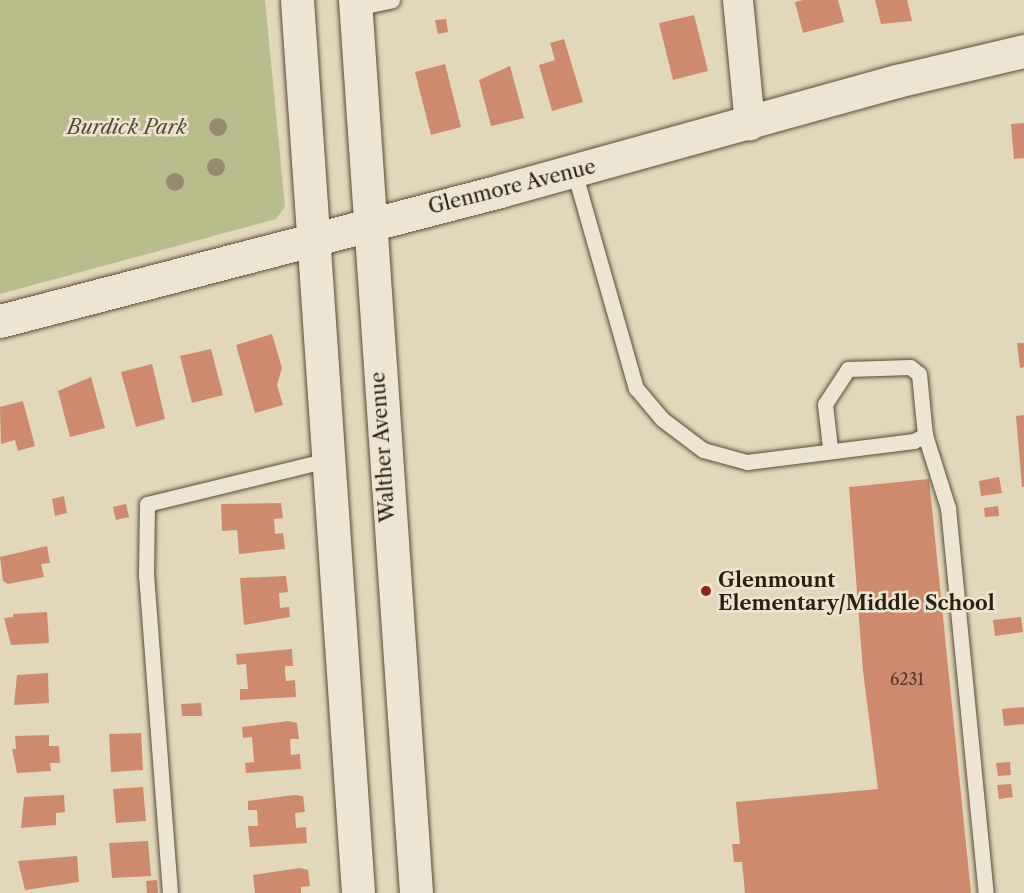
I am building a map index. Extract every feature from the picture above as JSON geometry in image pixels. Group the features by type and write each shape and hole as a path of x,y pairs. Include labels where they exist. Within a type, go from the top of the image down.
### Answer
{"main road":[{"path":"297,0 358,893"},
{"name":"Walther Avenue","path":"355,4 371,222 392,582 416,893"},
{"name":"Glenmore Avenue","path":"0,321 312,237 750,125 897,81 1024,51"}],"street":[{"path":"738,0 750,125"}],"lane":[{"path":"355,4 392,0"},
{"path":"574,171 636,388 662,419 703,450 747,462 830,448 914,441 925,435"},
{"path":"830,448 825,404 848,369 910,368 919,374 925,435 948,508 986,893"},
{"path":"170,893 146,576 147,504 328,460"}],"green space":[{"name":"Burdick Park","path":"0,0 265,0 285,207 276,219 0,294"}],"building":[{"path":"838,0 844,22 803,33 795,2"},
{"path":"875,0 907,0 912,21 881,24"},
{"path":"694,15 708,71 673,80 659,23"},
{"path":"446,19 448,32 438,34 435,20"},
{"path":"564,39 583,102 552,111 539,65 555,60 550,43"},
{"path":"445,64 461,127 431,135 415,72"},
{"path":"510,66 524,118 491,126 479,80"},
{"path":"1024,123 1024,158 1014,159 1011,124"},
{"path":"272,334 282,368 277,385 283,405 255,413 236,345"},
{"path":"1017,343 1024,343 1024,367 1020,368"},
{"path":"211,349 223,395 192,403 180,356"},
{"path":"152,364 165,419 136,427 121,372"},
{"path":"91,377 105,428 70,437 58,391"},
{"path":"23,401 35,446 18,451 15,440 1,444 0,407"},
{"path":"1024,415 1024,487 1022,487 1016,416"},
{"path":"999,477 1002,493 981,496 979,481"},
{"path":"929,479 971,893 745,893 742,862 734,862 732,844 740,844 736,802 878,789 863,671 849,487"},
{"path":"64,496 67,513 55,516 52,499"},
{"path":"281,503 283,518 274,519 275,534 283,533 285,549 239,554 237,530 222,531 221,504"},
{"path":"126,504 129,517 116,520 113,507"},
{"path":"998,506 999,516 985,517 984,508"},
{"path":"47,546 50,563 41,564 44,577 8,584 3,581 0,557"},
{"path":"286,576 288,592 279,593 280,608 289,607 290,617 244,625 240,578"},
{"path":"47,612 49,643 11,645 4,618 13,617 13,614"},
{"path":"1021,617 1023,632 995,636 993,620"},
{"path":"292,649 293,666 285,666 285,673 286,681 295,680 296,697 240,700 240,689 248,689 246,664 237,665 236,654"},
{"path":"48,673 49,703 14,705 17,675"},
{"path":"201,703 202,716 182,716 181,704"},
{"path":"1024,707 1024,724 1004,726 1002,709"},
{"path":"288,721 297,723 299,739 290,739 291,755 300,754 301,769 246,773 245,763 254,762 252,737 243,738 242,727"},
{"path":"141,733 143,770 111,772 109,734"},
{"path":"49,735 49,746 59,746 60,763 50,763 51,771 17,773 12,749 16,749 15,736"},
{"path":"1010,762 1011,775 998,776 996,763"},
{"path":"1011,784 1013,797 999,799 997,785"},
{"path":"143,787 146,821 116,823 113,789"},
{"path":"64,795 65,812 56,813 56,825 21,828 24,797"},
{"path":"294,795 303,796 305,812 295,813 296,828 306,827 307,843 250,847 248,826 258,826 257,810 248,810 248,801"},
{"path":"148,841 151,876 112,878 109,843"},
{"path":"77,856 79,882 25,890 18,861"},
{"path":"300,868 308,870 310,886 301,887 301,893 255,893 253,875"},
{"path":"157,880 158,893 147,893 146,881"}],"place":[{"name":"Glenmount Elementary/Middle School","path":"706,591"}]}
